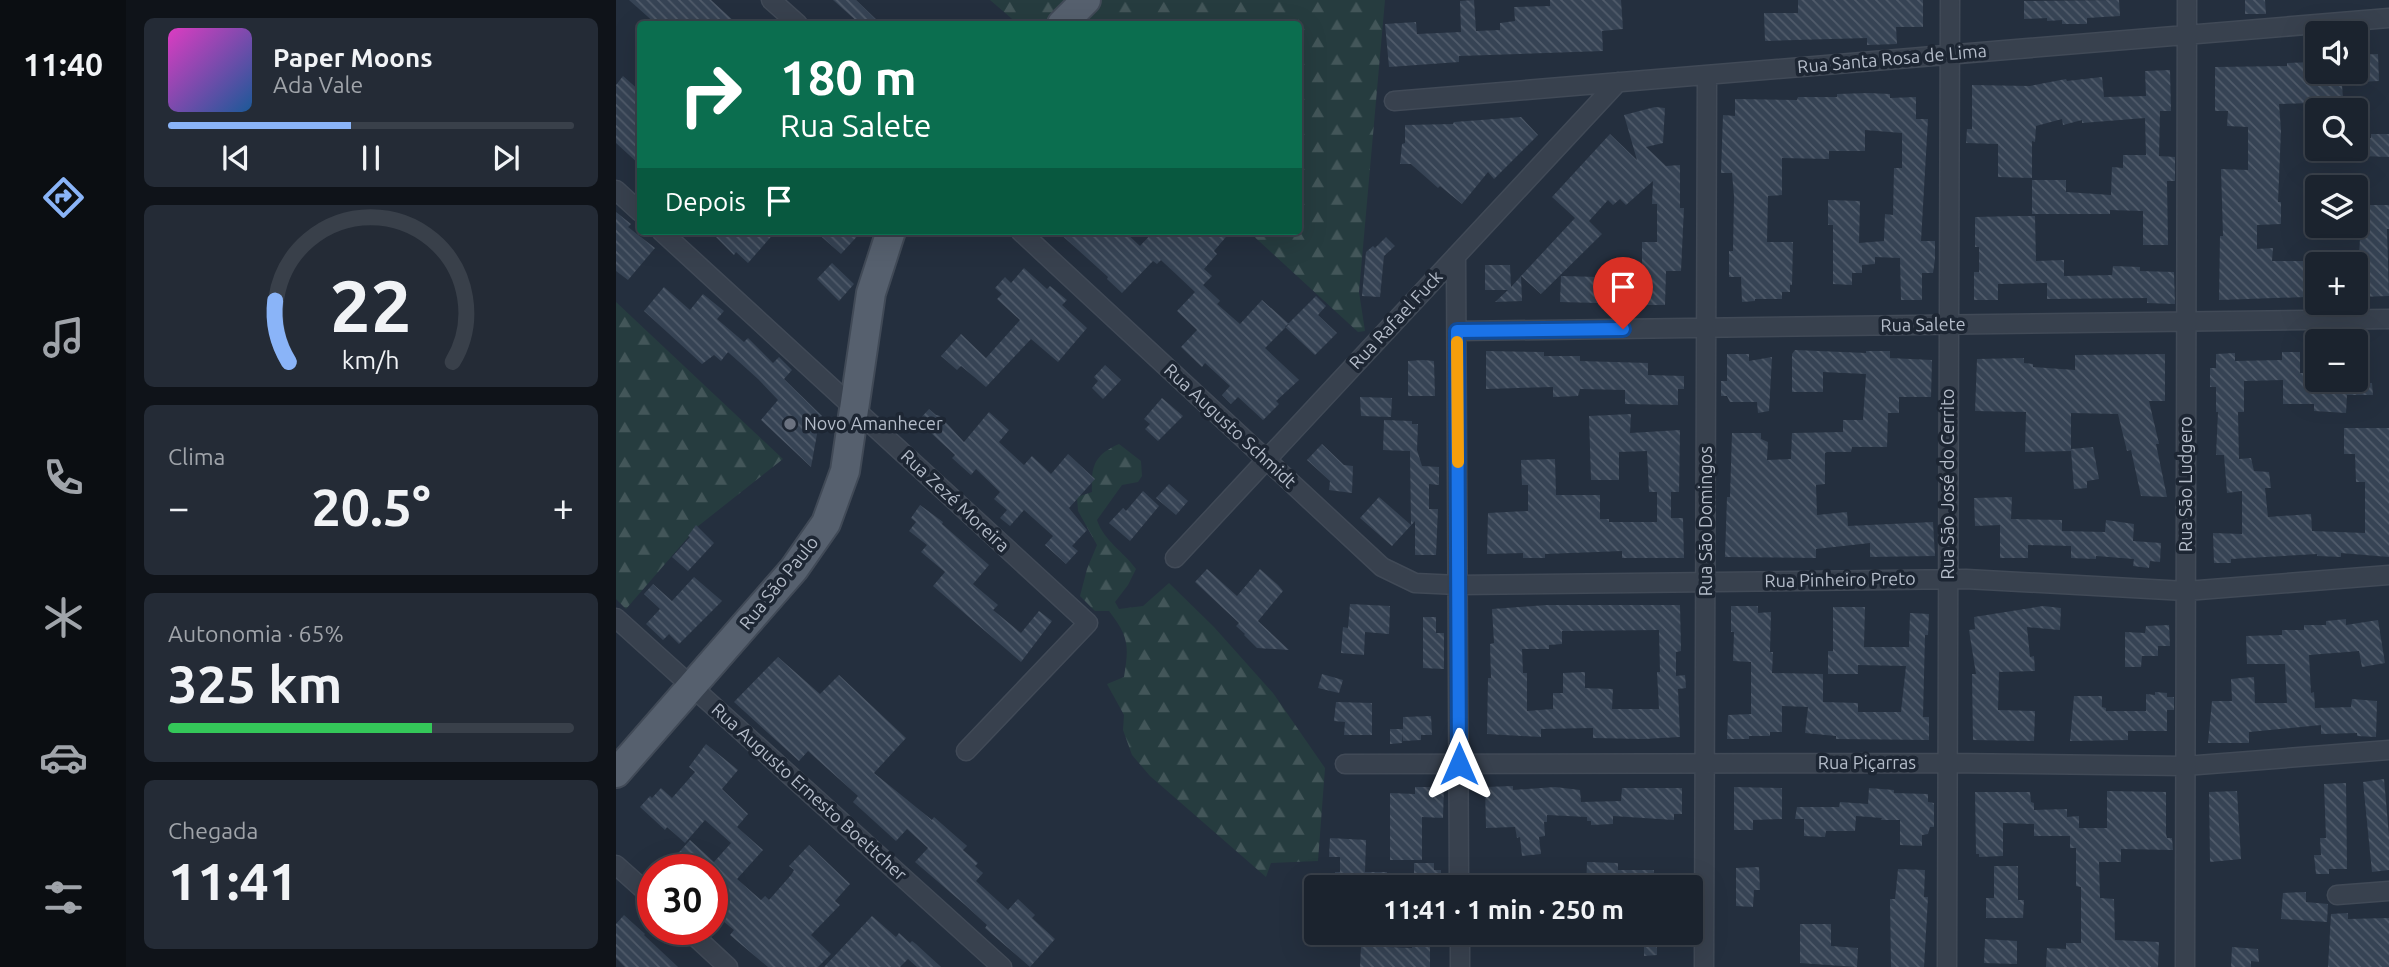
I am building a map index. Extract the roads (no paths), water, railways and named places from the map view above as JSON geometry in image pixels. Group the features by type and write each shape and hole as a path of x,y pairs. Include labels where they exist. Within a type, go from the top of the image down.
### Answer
{"main road":[{"path":"1065,21 1086,0"},
{"name":"Rua São Paulo","path":"616,773 693,687 816,540 831,510 845,471 871,293 890,235"}],"street":[{"path":"771,0 794,21"},
{"name":"Rua São José do Cerrito","path":"1947,967 1950,0"},
{"name":"Rua São Ludgero","path":"2185,967 2187,0"},
{"name":"Rua Santa Rosa de Lima","path":"1394,101 2389,18"},
{"name":"Rua São Domingos","path":"1704,967 1707,75"},
{"name":"Rua Rafael Fuck","path":"1175,558 1618,82"},
{"path":"616,190 637,209"},
{"name":"Rua Zezé Moreira","path":"665,235 1088,623 966,751"},
{"name":"Rua Augusto Schmidt","path":"1024,235 1381,567 1415,583 1458,585"},
{"path":"1456,256 1460,875"},
{"name":"Rua Salete","path":"1457,331 2389,319"},
{"name":"Rua Pinheiro Preto","path":"1458,585 1948,579 2186,591 2389,575"},
{"name":"Rua Augusto Ernesto Boettcher","path":"616,618 1002,967"},
{"name":"Rua Piçarras","path":"1345,764 1947,763 2185,766 2389,750"},
{"path":"616,865 637,884"},
{"path":"2337,895 2389,891"},
{"path":"705,945 729,967"},
{"path":"1460,945 1460,967"}],"place":[{"name":"Novo Amanhecer","path":"790,424"}]}
